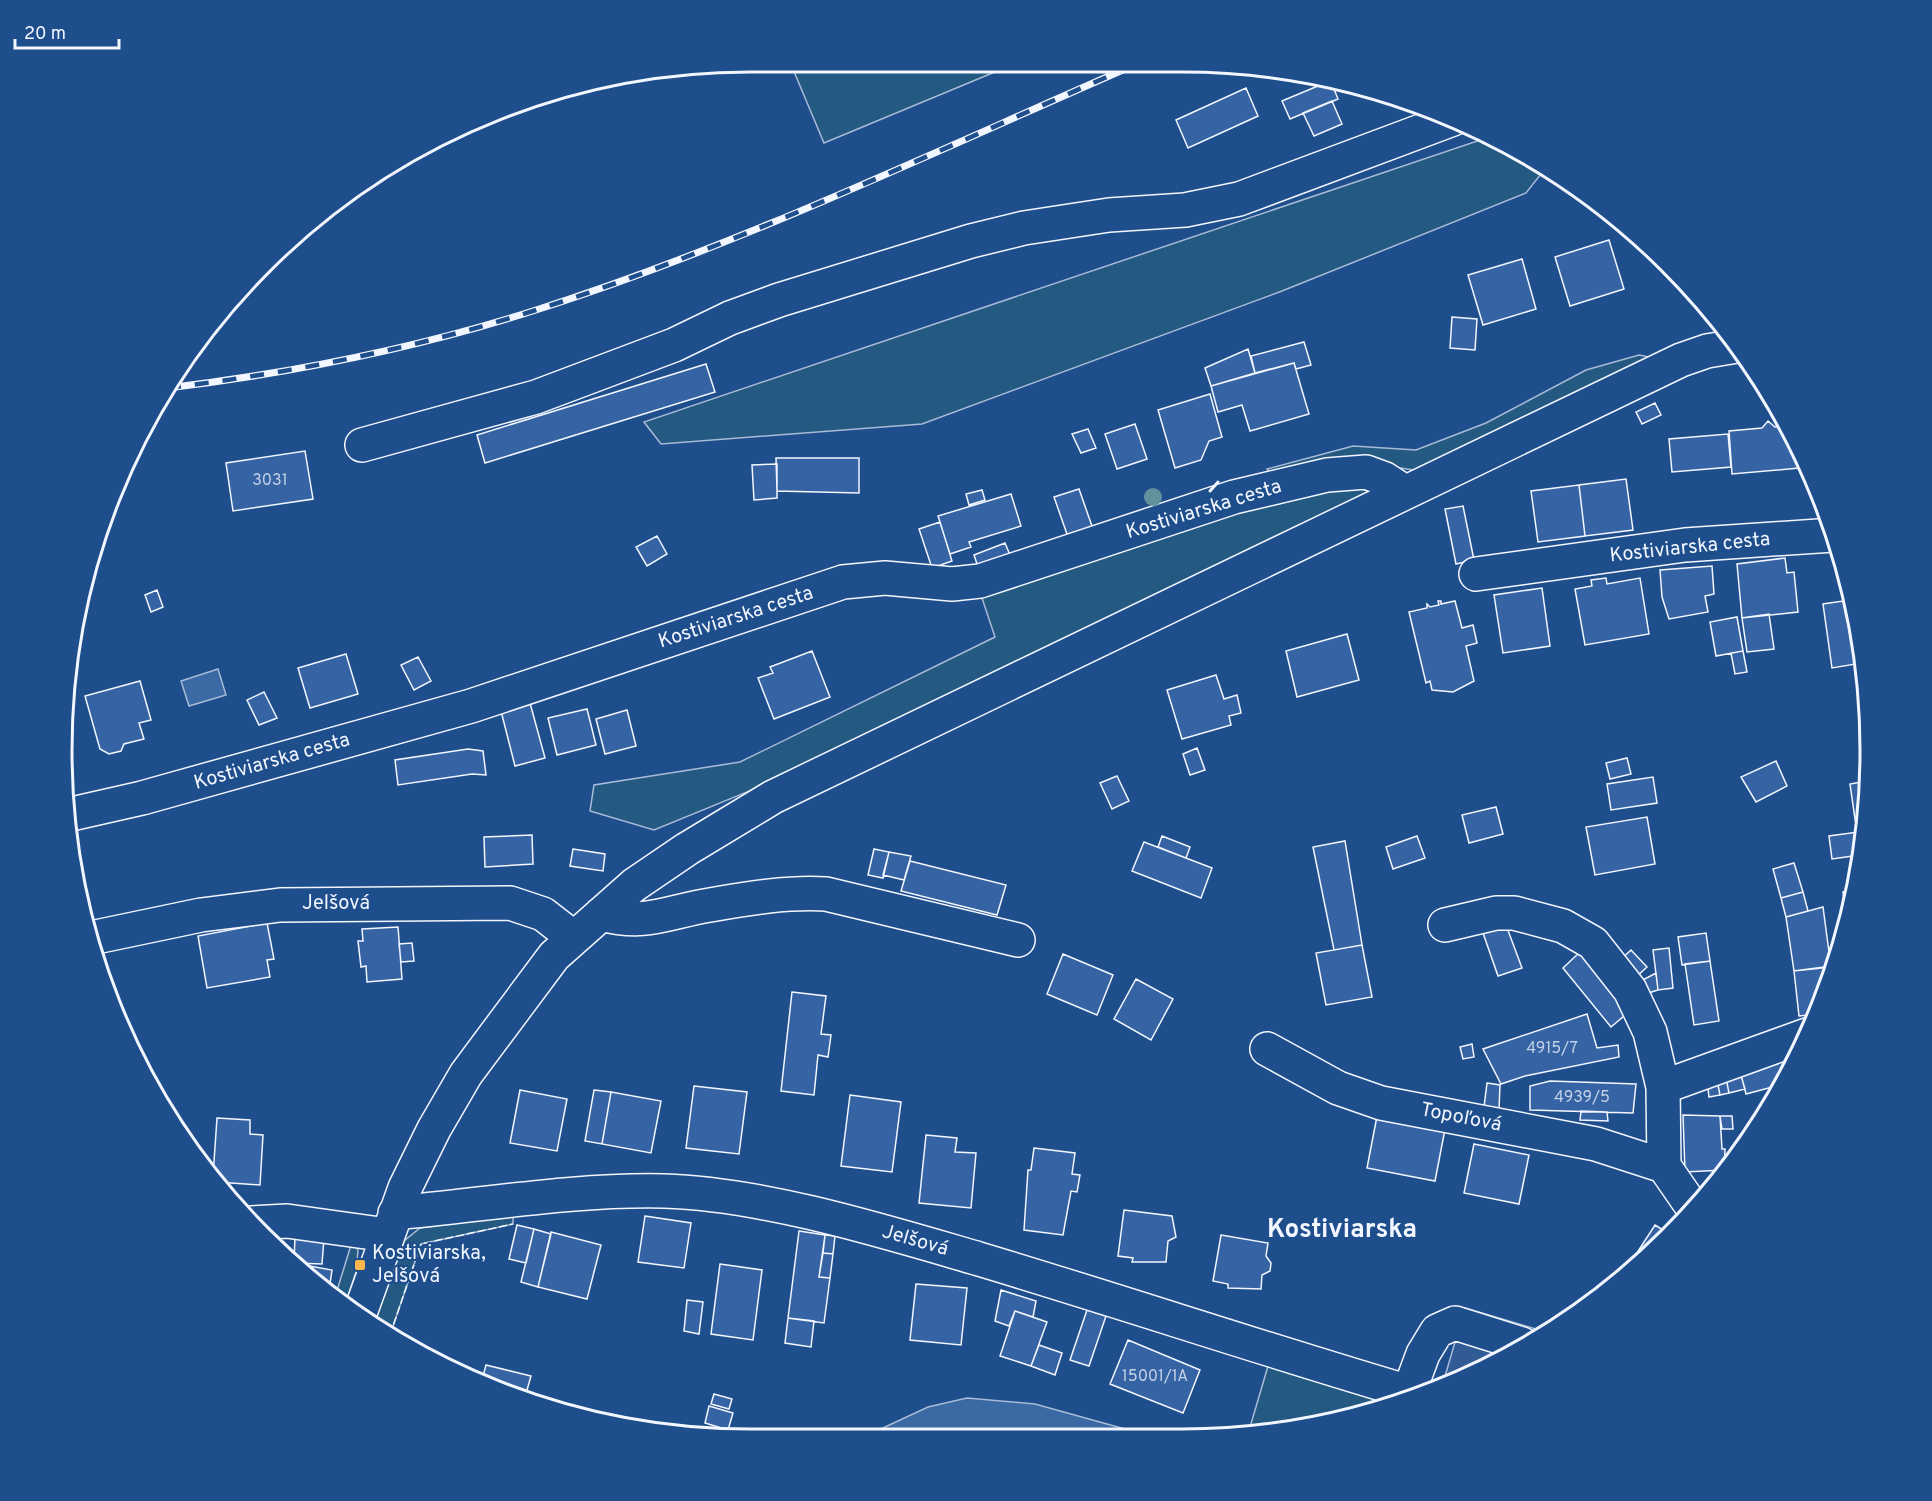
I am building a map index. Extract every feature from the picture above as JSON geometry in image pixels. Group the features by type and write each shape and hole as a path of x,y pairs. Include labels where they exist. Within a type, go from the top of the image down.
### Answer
{"street":[{"path":"362,445 537,397 674,345 730,318 779,300 971,241 1024,228 1109,215 1185,210 1239,199 1440,124"},
{"path":"362,1307 391,1224 434,1129 466,1074 554,956 634,885 687,849 773,797 1681,360 1707,351 1727,348"},
{"name":"Kostiviarska cesta","path":"75,813 142,798 471,706 843,582 885,578 952,584 980,581 1234,497 1345,471 1366,472 1385,478 1405,492"},
{"name":"Kostiviarska cesta","path":"1476,574 1685,545 1825,536"},
{"path":"601,914 621,919 649,920 708,905 794,893 826,894 1018,940"},
{"name":"Jelšová","path":"98,936 201,915 280,905 510,903 543,915 574,938"},
{"path":"1445,925 1496,913 1514,913 1563,926 1593,943 1630,990 1650,1032 1663,1087 1664,1166 1689,1202"},
{"path":"1663,1087 1795,1039"},
{"name":"Topoľová","path":"1267,1049 1338,1088 1380,1103 1596,1144 1664,1166"},
{"name":"Jelšová","path":"264,1222 391,1224 592,1193 666,1191 736,1200 804,1212 898,1235 1405,1391"},
{"path":"1416,1387 1423,1354 1437,1331 1455,1323 1514,1342"}],"shaded area":[{"path":"794,72 995,72 824,143"},
{"path":"1479,141 1540,175 1526,193 1282,291 922,424 661,444 644,422"},
{"path":"1639,355 1654,358 1420,471 1354,461 1272,477 1267,469 1353,446 1416,450 1486,423 1586,370"},
{"path":"1348,486 1376,492 820,762 654,830 590,811 594,785 740,762 995,637 981,595 1263,502"},
{"path":"218,669 226,695 189,706 181,681"},
{"path":"513,1215 513,1224 421,1244 393,1327 376,1317 404,1241 420,1228"},
{"path":"352,1242 358,1250 356,1272 348,1297 337,1289"},
{"path":"1465,1308 1536,1329 1482,1359 1445,1375"},
{"path":"1268,1366 1381,1399 1314,1416 1251,1425"},
{"path":"967,1398 1035,1404 1125,1429 881,1429 928,1407"}],"building":[{"path":"1318,86 1334,90 1338,99 1290,119 1282,101"},
{"path":"1246,88 1258,116 1188,148 1176,120"},
{"path":"1332,101 1342,124 1314,136 1303,113"},
{"path":"1609,240 1624,289 1570,306 1555,257"},
{"path":"1522,259 1536,309 1483,325 1468,275"},
{"path":"1452,317 1477,319 1475,350 1450,348"},
{"path":"1304,342 1311,365 1296,369 1294,363 1255,373 1251,356"},
{"path":"1248,349 1255,373 1211,386 1205,368"},
{"path":"1294,363 1309,414 1250,431 1242,405 1218,412 1211,386"},
{"path":"706,364 715,392 485,463 477,435"},
{"path":"1210,394 1222,437 1209,441 1201,460 1175,468 1158,410"},
{"path":"1655,403 1661,415 1642,424 1636,412"},
{"path":"1768,421 1777,427 1798,468 1732,474 1729,431 1762,428"},
{"path":"1135,424 1147,459 1117,469 1105,434"},
{"path":"1088,429 1096,448 1081,453 1072,434"},
{"path":"1728,434 1731,467 1672,472 1669,439"},
{"path":"305,451 313,499 233,511 226,463"},
{"path":"776,458 859,458 859,493 777,491"},
{"path":"777,464 777,498 754,500 752,465"},
{"path":"1626,479 1633,530 1585,536 1579,485"},
{"path":"1579,485 1585,536 1538,542 1531,491"},
{"path":"1079,489 1093,529 1068,537 1054,497"},
{"path":"982,490 985,500 969,505 966,494"},
{"path":"1011,494 1021,526 969,542 971,547 950,554 938,516"},
{"path":"1463,506 1474,560 1456,564 1445,509"},
{"path":"940,522 952,561 932,568 919,529"},
{"path":"657,536 667,554 647,566 636,547"},
{"path":"1005,543 1010,555 978,567 974,555"},
{"path":"1785,558 1787,573 1794,572 1798,612 1742,618 1737,564"},
{"path":"1712,566 1714,594 1705,596 1708,612 1669,619 1662,597 1660,570"},
{"path":"1606,578 1607,584 1640,578 1649,634 1585,645 1575,589 1592,586 1591,580"},
{"path":"1542,588 1550,646 1503,653 1494,595"},
{"path":"157,590 163,607 151,612 145,595"},
{"path":"1438,601 1441,601 1441,604 1455,601 1462,628 1473,625 1477,643 1466,646 1474,681 1453,692 1432,690 1430,681 1426,683 1409,612 1427,608 1427,604 1430,607 1439,605"},
{"path":"1843,601 1854,664 1832,668 1823,604"},
{"path":"1769,614 1774,649 1747,652 1742,618"},
{"path":"1737,617 1743,651 1716,656 1710,622"},
{"path":"1347,634 1359,680 1297,697 1286,651"},
{"path":"812,651 830,697 774,719 758,678 773,673 770,667"},
{"path":"1743,651 1747,672 1735,674 1731,653"},
{"path":"346,654 358,694 310,708 298,668"},
{"path":"418,657 431,681 414,690 401,665"},
{"path":"1216,675 1224,699 1237,695 1241,713 1229,716 1231,725 1182,739 1167,690"},
{"path":"140,681 151,720 139,723 144,739 124,744 121,751 109,754 100,749 85,696"},
{"path":"264,692 277,718 259,725 247,700"},
{"path":"530,703 545,758 515,766 501,711"},
{"path":"587,709 596,745 557,755 548,718"},
{"path":"627,710 636,746 605,754 596,719"},
{"path":"1197,748 1205,770 1190,775 1183,754"},
{"path":"468,749 483,751 486,775 472,774 398,785 395,760"},
{"path":"1627,758 1631,774 1610,779 1606,763"},
{"path":"1776,761 1787,786 1756,802 1741,777"},
{"path":"1117,776 1129,801 1112,809 1100,783"},
{"path":"1653,777 1657,803 1611,810 1607,784"},
{"path":"1859,782 1856,819 1855,819 1850,784"},
{"path":"1496,807 1503,834 1469,843 1462,815"},
{"path":"1647,817 1655,864 1595,875 1586,827"},
{"path":"1855,832 1851,856 1832,859 1829,836"},
{"path":"532,835 533,864 485,867 484,837"},
{"path":"1162,836 1190,847 1186,858 1158,847"},
{"path":"1417,836 1425,858 1393,869 1386,847"},
{"path":"1345,841 1362,945 1334,950 1313,847"},
{"path":"1144,842 1212,868 1201,898 1132,871"},
{"path":"573,849 605,854 603,871 570,866"},
{"path":"874,849 889,852 883,878 868,875"},
{"path":"889,852 911,856 904,880 883,875"},
{"path":"910,861 1006,885 997,915 901,891"},
{"path":"1794,863 1803,892 1781,898 1773,869"},
{"path":"1803,892 1808,911 1786,917 1781,898"},
{"path":"1823,907 1829,952 1824,968 1794,971 1786,917"},
{"path":"267,923 274,959 267,960 270,977 207,988 198,936"},
{"path":"1506,925 1522,968 1498,976 1482,930"},
{"path":"398,927 402,979 367,982 366,966 361,967 358,941 363,941 362,929"},
{"path":"1706,933 1710,961 1682,965 1678,937"},
{"path":"412,943 414,961 401,962 399,944"},
{"path":"1362,945 1372,997 1326,1005 1316,953"},
{"path":"1669,948 1673,988 1658,990 1653,950"},
{"path":"1631,950 1647,967 1635,978 1619,961"},
{"path":"1581,951 1631,1010 1611,1027 1563,968"},
{"path":"1063,954 1113,975 1097,1015 1047,994"},
{"path":"1710,961 1719,1021 1694,1025 1685,964"},
{"path":"1825,967 1806,1015 1799,1016 1794,971"},
{"path":"1656,973 1658,990 1645,994 1639,982"},
{"path":"1136,979 1173,999 1151,1040 1114,1019"},
{"path":"792,992 826,996 821,1034 831,1035 828,1057 818,1055 814,1095 781,1091"},
{"path":"1587,1014 1597,1048 1618,1045 1619,1057 1525,1076 1501,1084 1483,1049"},
{"path":"1472,1044 1474,1057 1463,1059 1460,1047"},
{"path":"1788,1055 1770,1088 1746,1094 1739,1067"},
{"path":"1739,1069 1745,1089 1729,1093 1725,1073"},
{"path":"1725,1073 1729,1093 1720,1095 1716,1075"},
{"path":"1716,1075 1720,1095 1709,1097 1707,1080"},
{"path":"1550,1081 1636,1084 1633,1113 1530,1110 1530,1086"},
{"path":"1487,1083 1500,1085 1499,1110 1484,1107"},
{"path":"694,1086 747,1092 739,1154 686,1148"},
{"path":"520,1090 567,1099 557,1151 510,1143"},
{"path":"594,1090 611,1092 602,1144 585,1141"},
{"path":"611,1092 661,1101 651,1153 602,1144"},
{"path":"850,1095 901,1102 892,1172 841,1166"},
{"path":"1378,1111 1446,1124 1435,1181 1367,1168"},
{"path":"1581,1111 1607,1112 1608,1121 1580,1120"},
{"path":"1683,1115 1720,1116 1725,1157 1715,1170 1685,1172"},
{"path":"1720,1116 1732,1116 1733,1129 1722,1129"},
{"path":"217,1118 250,1120 250,1134 263,1135 260,1185 227,1183 214,1166"},
{"path":"926,1135 957,1138 955,1152 976,1153 971,1208 919,1203"},
{"path":"1474,1144 1529,1155 1519,1204 1464,1193"},
{"path":"1034,1148 1075,1153 1072,1174 1080,1175 1077,1192 1071,1191 1063,1235 1024,1230 1028,1170 1031,1170"},
{"path":"1124,1210 1172,1216 1176,1237 1168,1241 1166,1262 1132,1262 1133,1258 1118,1256"},
{"path":"645,1216 691,1223 684,1268 638,1262"},
{"path":"517,1225 534,1229 526,1263 509,1259"},
{"path":"1655,1225 1662,1229 1661,1230 1636,1254"},
{"path":"534,1229 551,1234 538,1287 521,1282"},
{"path":"799,1231 825,1235 819,1277 830,1278 824,1323 788,1318"},
{"path":"551,1232 601,1245 587,1299 538,1287"},
{"path":"825,1235 835,1236 833,1254 823,1253"},
{"path":"1221,1235 1268,1243 1266,1256 1271,1263 1270,1271 1262,1275 1261,1289 1228,1288 1228,1284 1213,1281"},
{"path":"295,1236 324,1238 322,1264 306,1263 294,1253"},
{"path":"823,1253 833,1254 830,1278 819,1277"},
{"path":"720,1264 762,1270 753,1340 711,1334"},
{"path":"309,1266 332,1270 330,1283"},
{"path":"916,1284 967,1288 961,1345 910,1340"},
{"path":"1001,1290 1036,1301 1033,1317 1015,1311 1009,1326 995,1321"},
{"path":"687,1300 703,1302 699,1334 684,1331"},
{"path":"1087,1310 1106,1316 1089,1366 1070,1360"},
{"path":"1015,1311 1047,1322 1031,1366 1000,1356"},
{"path":"788,1318 814,1321 811,1347 785,1343"},
{"path":"1128,1340 1200,1370 1183,1413 1110,1384"},
{"path":"1039,1345 1062,1353 1055,1375 1031,1366"},
{"path":"486,1365 531,1376 527,1391 484,1374"},
{"path":"714,1394 732,1399 729,1409 711,1404"},
{"path":"709,1406 733,1413 728,1429 705,1423"}],"railway":[{"path":"178,387 261,375 354,358 446,336 536,310 690,256 765,226 1119,72"}],"fence":[{"path":"393,1327 421,1244 513,1224"}],"wall":[{"path":"1210,491 1218,482"}],"place":[{"name":"Kostiviarska, Jelšová","path":"360,1265"}],"district":[{"name":"Kostiviarska","path":"1342,1230"}]}
